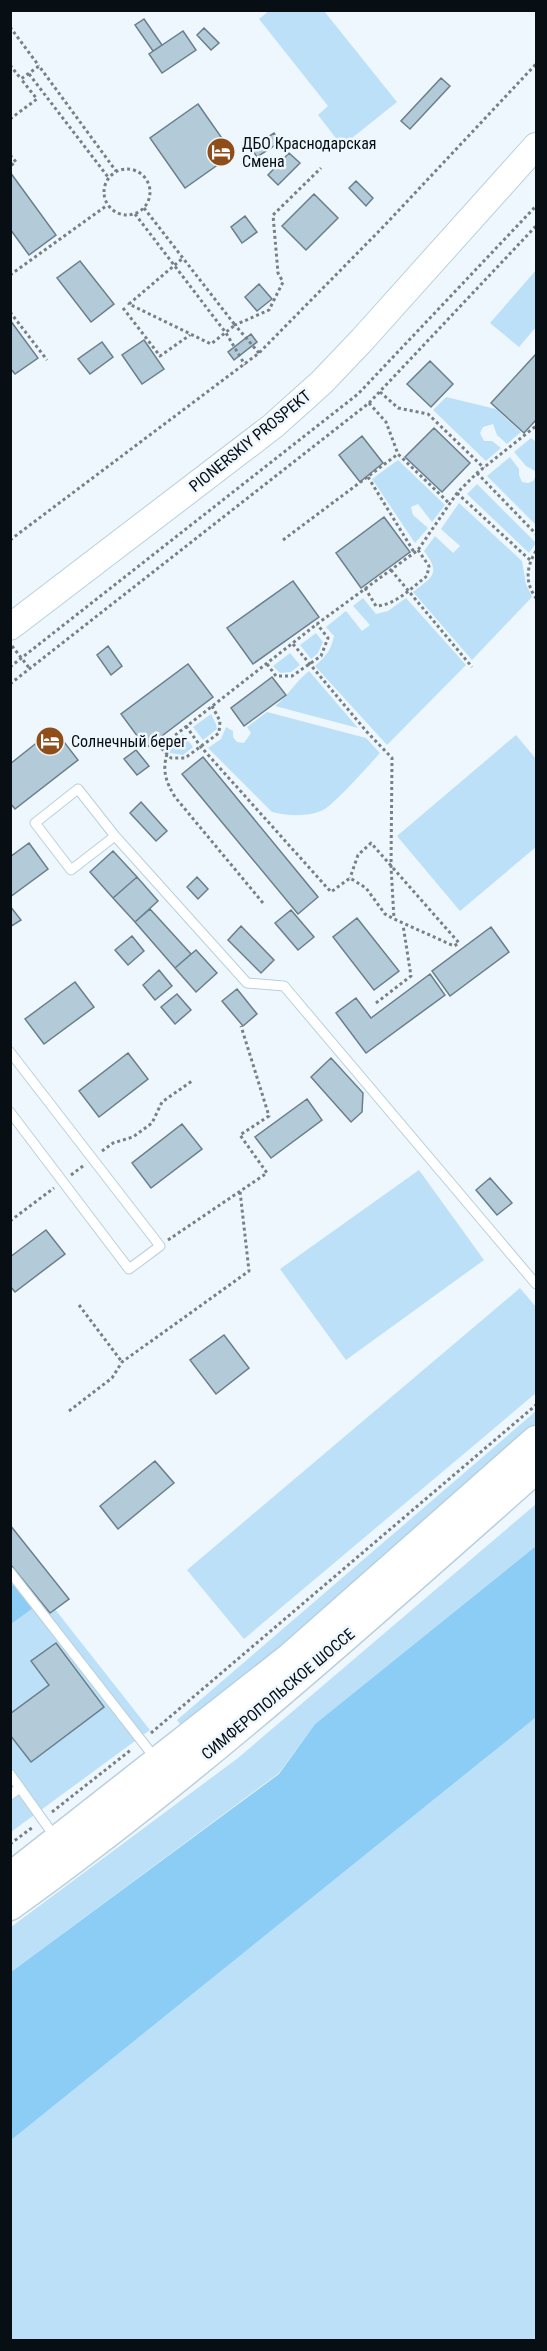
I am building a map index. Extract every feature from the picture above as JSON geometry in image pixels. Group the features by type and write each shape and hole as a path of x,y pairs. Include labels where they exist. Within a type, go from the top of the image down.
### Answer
{"main road":[{"name":"СИМФЕРОПОЛЬСКОЕ ШОССЕ","path":"10,1877 51,1830 150,1751 289,1658 537,1440"},
{"name":"СИМФЕРОПОЛЬСКОЕ ШОССЕ","path":"10,1906 78,1858 178,1779 312,1667 537,1469"}],"street":[{"name":"PIONERSKIY PROSPEKT","path":"10,627 273,426 322,382 537,146"}],"lane":[{"path":"114,836 71,870 35,823 78,789 114,836 247,982 284,986 537,1284"},
{"path":"10,1052 160,1246 129,1269 10,1112"},
{"path":"10,1572 150,1751"},
{"path":"10,1774 51,1830"},
{"path":"10,1795 20,1788"}],"path":[{"path":"10,27 116,171"},
{"path":"10,540 259,353 384,226 537,64"},
{"path":"10,65 37,99 10,119"},
{"path":"21,79 39,66"},
{"path":"29,74 108,177"},
{"path":"10,155 16,162 10,166"},
{"path":"183,258 129,304 211,344 235,325 269,310 283,282 278,273 273,215 321,168"},
{"path":"136,170 150,187 151,195 144,208 135,214 122,215 106,206 102,194 108,177 116,171 136,170"},
{"path":"10,275 106,206"},
{"path":"144,208 259,353"},
{"path":"135,214 226,333 245,365"},
{"path":"10,684 369,403 537,226"},
{"path":"123,308 160,357 190,335"},
{"path":"10,312 47,360"},
{"path":"380,392 398,408 428,414 484,468"},
{"path":"369,403 386,422 398,454 450,504"},
{"path":"212,706 220,721 219,733 184,758 171,758 160,747 186,726 212,706 267,664 293,644 317,624 416,551 457,493 477,473 537,426"},
{"path":"531,432 537,436"},
{"path":"283,540 398,454"},
{"path":"477,473 537,534"},
{"path":"365,588 376,606 387,605 427,576 429,566 416,551 368,477"},
{"path":"457,493 531,561"},
{"path":"537,551 531,561 528,578 531,591 537,598"},
{"path":"391,570 472,667"},
{"path":"267,664 276,676 292,676 321,656 328,638 317,624"},
{"path":"293,644 367,732 393,758 394,919"},
{"path":"10,645 30,669"},
{"path":"186,726 201,747 332,892 350,878 358,855 371,843 459,943 454,946 403,925 385,914 366,888 350,878"},
{"path":"167,754 163,766 164,773 175,797 263,903"},
{"path":"376,1003 411,976 403,925"},
{"path":"160,1246 267,1173 240,1135 268,1116 241,1026"},
{"path":"69,1411 112,1378 122,1362 249,1271 240,1191"},
{"path":"80,1305 122,1362"},
{"path":"10,1844 51,1830 150,1751 537,1405"}],"shaded area":[{"path":"270,10 324,11 397,102 342,146 318,115 328,106 259,19"},
{"path":"536,270 536,327 519,347 490,323"},
{"path":"446,397 496,409 521,432 507,444 497,435 493,424 483,427 480,433 484,441 492,441 501,448 486,461 433,410"},
{"path":"531,438 536,442 536,476 535,471 526,466 514,452"},
{"path":"510,457 519,469 522,482 533,481 536,476 536,525 487,476"},
{"path":"398,460 445,505 432,522 418,504 411,507 413,515 428,528 415,543 372,479"},
{"path":"477,484 536,543 529,553 467,494"},
{"path":"459,503 522,561 526,584 532,597 472,660 413,592 432,574 432,565 424,551 435,536 453,553 460,546 441,529"},
{"path":"363,598 376,614 388,611 406,598 466,665 387,745 315,666 322,660 333,641 334,636 326,627 346,611 362,631 370,625 353,606"},
{"path":"316,633 323,642 318,653 311,659 300,645"},
{"path":"290,653 300,665 291,672 280,673 273,666"},
{"path":"309,671 358,728 275,706"},
{"path":"267,712 366,738 380,753 343,793 323,810 298,815 272,812 208,748 221,739 226,727 233,731 233,737 237,742 244,743 251,733 247,727"},
{"path":"211,714 217,729 203,740 193,727"},
{"path":"183,734 193,747 183,755 170,753 166,747"},
{"path":"516,735 536,759 536,847 460,911 397,836"},
{"path":"419,1170 484,1260 346,1360 280,1269"},
{"path":"520,1288 536,1307 536,1393 244,1639 187,1570"},
{"path":"536,1411 536,1427 185,1731 177,1720"},
{"path":"536,1504 536,1546 315,1724 279,1773 11,1972 11,1927 238,1758"},
{"path":"10,1552 150,1730 11,1832 10,1832"},
{"path":"536,1717 536,2340 11,2340 10,2140"}],"water":[{"path":"536,1546 535,1718 11,2140 11,1972 279,1774 315,1724"},
{"path":"15,1584 33,1608 11,1624 10,1587"}],"building":[{"path":"144,19 162,45 153,51 135,25"},
{"path":"204,28 219,43 211,50 197,35"},
{"path":"183,31 196,50 162,73 149,54"},
{"path":"441,78 450,86 410,129 401,121"},
{"path":"198,104 233,154 185,188 150,138"},
{"path":"274,133 280,142 257,157 251,148"},
{"path":"289,153 300,163 278,185 268,175"},
{"path":"10,172 56,235 29,255 10,229"},
{"path":"356,181 373,198 366,206 349,188"},
{"path":"314,194 338,218 306,250 282,226"},
{"path":"245,216 257,232 242,243 231,227"},
{"path":"80,261 114,304 91,322 57,278"},
{"path":"259,284 272,299 257,311 245,297"},
{"path":"10,320 38,358 15,374 10,368"},
{"path":"251,334 257,342 234,360 228,352"},
{"path":"144,340 164,369 142,384 122,355"},
{"path":"102,342 113,357 90,374 78,359"},
{"path":"536,354 536,420 524,433 491,403"},
{"path":"430,361 453,384 431,407 407,384"},
{"path":"434,428 470,463 442,492 405,457"},
{"path":"362,436 383,463 360,482 339,455"},
{"path":"384,517 410,552 361,588 336,553"},
{"path":"293,581 319,617 253,664 227,628"},
{"path":"108,646 122,666 111,675 97,655"},
{"path":"188,664 213,697 146,748 121,714"},
{"path":"272,677 286,695 244,726 231,708"},
{"path":"54,729 78,760 15,809 10,803 10,764"},
{"path":"136,750 149,766 137,775 124,759"},
{"path":"203,757 318,897 298,914 182,774"},
{"path":"141,802 167,831 156,841 130,813"},
{"path":"29,843 48,869 10,897 10,857"},
{"path":"113,851 137,877 113,898 90,872"},
{"path":"137,877 158,901 135,922 113,898"},
{"path":"197,877 208,889 198,899 187,887"},
{"path":"10,906 21,920 10,927"},
{"path":"150,909 191,954 175,968 135,922"},
{"path":"291,910 314,937 298,950 275,923"},
{"path":"357,918 399,971 374,990 333,937"},
{"path":"241,926 274,960 261,973 228,940"},
{"path":"491,927 509,952 450,996 432,971"},
{"path":"132,936 144,951 128,965 115,950"},
{"path":"196,950 217,973 196,992 175,968"},
{"path":"159,970 172,986 155,1000 143,985"},
{"path":"430,974 445,995 366,1053 336,1013 356,998 371,1018"},
{"path":"75,982 94,1007 44,1044 25,1019"},
{"path":"237,989 257,1014 243,1026 222,1001"},
{"path":"177,994 191,1010 175,1024 161,1007"},
{"path":"128,1053 148,1079 99,1117 79,1091"},
{"path":"331,1058 363,1093 362,1112 351,1122 311,1077"},
{"path":"307,1099 322,1120 271,1158 255,1137"},
{"path":"182,1124 202,1149 151,1188 132,1163"},
{"path":"490,1178 512,1203 497,1215 476,1190"},
{"path":"46,1230 65,1254 15,1292 10,1286 10,1257"},
{"path":"224,1335 249,1368 216,1394 190,1360"},
{"path":"155,1461 174,1483 118,1529 100,1506"},
{"path":"10,1525 69,1599 50,1613 10,1564"},
{"path":"56,1643 104,1707 31,1762 10,1735 10,1714 49,1685 31,1661"}],"place":[{"name":"ДБО Краснодарская Смена","path":"221,152"},
{"name":"Солнечный берег","path":"50,741"}]}
